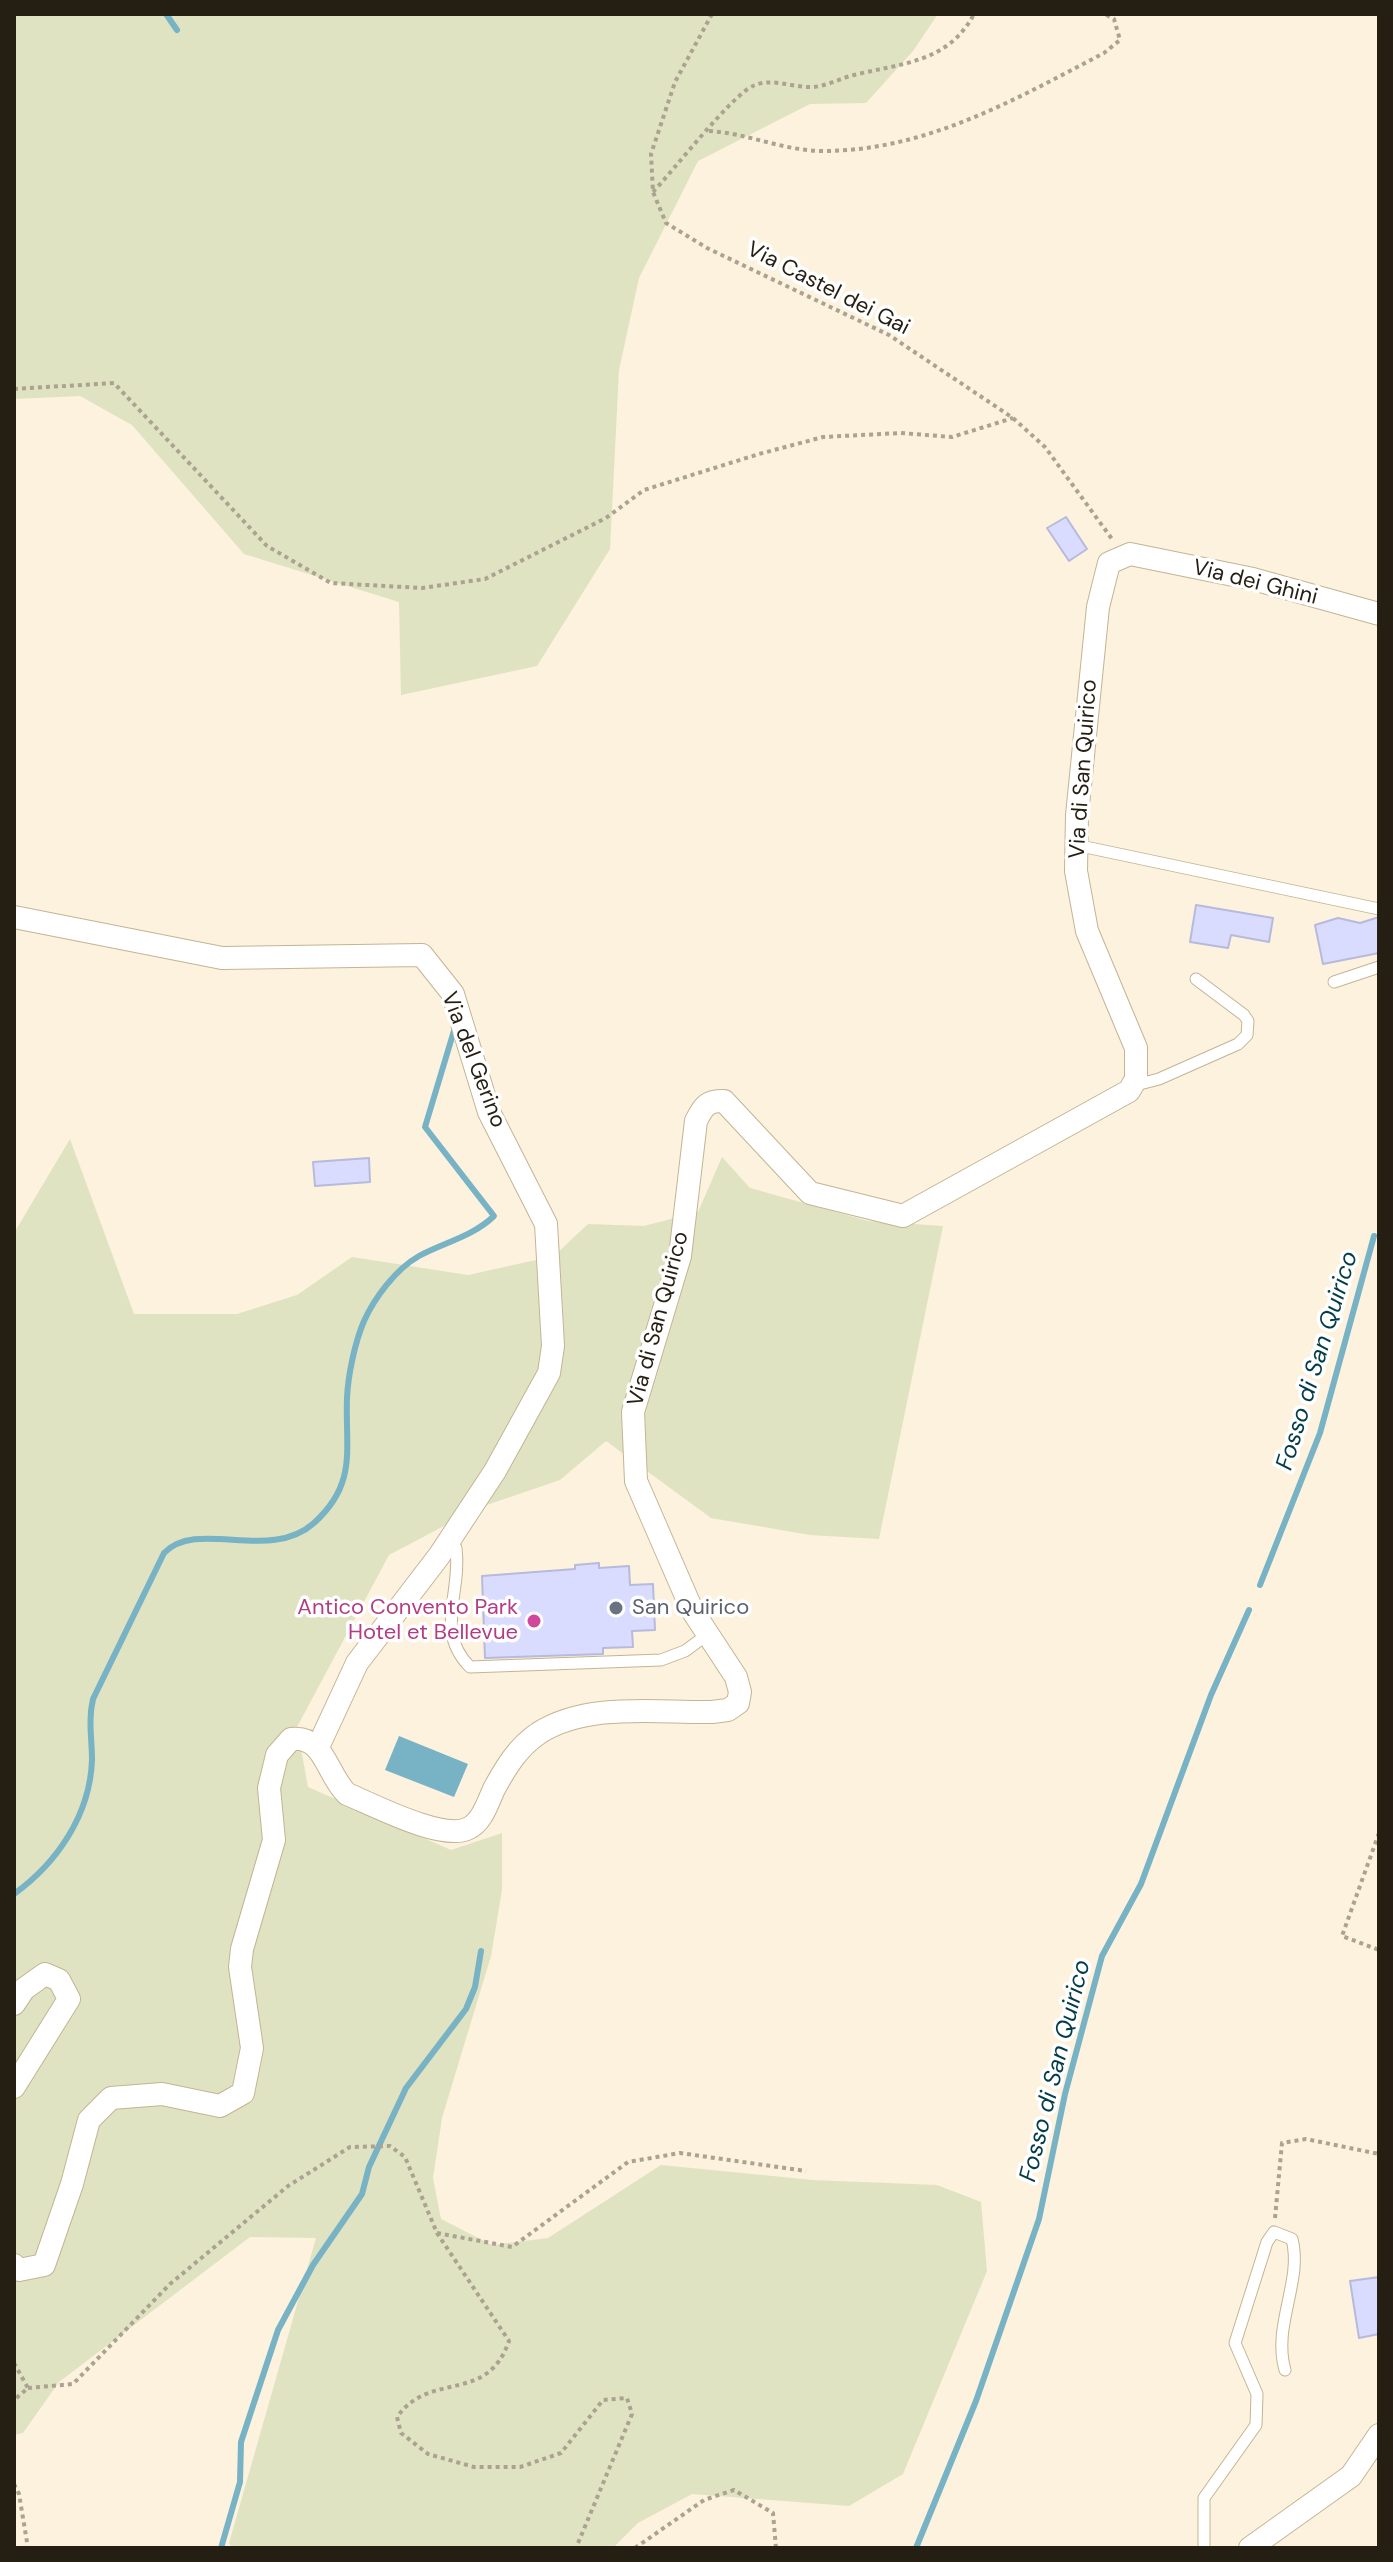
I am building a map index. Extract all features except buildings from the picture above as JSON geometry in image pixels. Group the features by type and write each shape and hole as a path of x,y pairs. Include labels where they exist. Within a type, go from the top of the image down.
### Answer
{"street":[{"name":"Via dei Ghini","path":"1124,555 1253,579 1379,614"},
{"name":"Via di San Quirico","path":"318,1747 337,1785 347,1794 429,1827 445,1831 468,1829 482,1814 513,1757 526,1742 564,1720 610,1713 712,1712 728,1710 738,1703 740,1692 736,1677 708,1634 665,1555 636,1481 633,1412 680,1256 696,1121 704,1106 713,1100 724,1101 810,1193 903,1216 1131,1086 1138,1062 1136,1048 1087,931 1076,871 1098,607 1109,563 1124,555"},
{"name":"Via del Gerino","path":"14,917 222,958 422,955 453,994 489,1112 546,1224 553,1346 549,1373 495,1471 449,1542 357,1663 318,1747"},
{"path":"14,2265 19,2270 44,2265 72,2184 89,2120 111,2098 162,2094 220,2106 243,2093 252,2048 240,1967 242,1949 274,1840 269,1788 282,1746 301,1738 318,1747"},
{"path":"14,2004 24,1989 45,1974 59,1980 69,1999 14,2087"},
{"path":"1250,2548 1351,2476 1379,2435"}],"lane":[{"path":"1076,845 1379,909"},
{"path":"1334,982 1379,967"},
{"path":"1131,1086 1198,1062 1238,1044 1247,1035 1244,1015 1196,979"},
{"path":"449,1542 456,1548 459,1568 450,1631 454,1652 470,1667 661,1660 685,1651 708,1634"},
{"path":"1204,2548 1204,2498 1256,2425 1257,2394 1235,2343 1267,2242 1274,2232 1292,2239 1297,2258 1280,2354 1285,2370"}],"path":[{"name":"Via Castel dei Gai","path":"712,14 675,82 651,154 653,192 666,223 707,248 889,335 1013,418 1045,447 1124,555"},
{"path":"653,192 709,131 725,107 751,86 780,83 814,87 855,74 907,66 949,45 966,29 974,14"},
{"path":"709,131 822,151 860,148 983,116 1104,53 1120,40 1114,19 1105,14"},
{"path":"14,389 114,383 267,546 331,583 422,588 485,579 606,518 644,490 759,454 823,437 901,433 952,437 1013,418"},
{"path":"1379,1833 1342,1936 1379,1950"},
{"path":"1274,2232 1282,2143 1306,2139 1379,2154"},
{"path":"14,2400 28,2388 73,2384 170,2284 288,2186 350,2147 390,2146 405,2157 437,2233 509,2341 504,2357 479,2381 438,2389 407,2403 397,2417 401,2433 428,2454 474,2467 520,2467 561,2453 603,2400 627,2398 632,2414 576,2548"},
{"path":"437,2233 512,2247 628,2162 680,2153 806,2171"},
{"path":"14,2363 28,2388"},
{"path":"14,2484 19,2494 28,2548"},
{"path":"635,2548 704,2500 734,2490 773,2513 776,2548"}],"green space":[{"path":"14,14 938,14 913,51 866,103 810,104 698,161 639,278 619,370 610,549 537,666 401,695 399,602 244,554 132,425 80,396 14,399"},
{"path":"70,1139 134,1314 237,1314 297,1295 352,1257 468,1275 554,1256 588,1224 644,1226 698,1212 722,1157 750,1188 868,1221 943,1226 879,1539 810,1535 711,1518 606,1441 560,1480 478,1508 389,1555 297,1727 308,1787 451,1850 502,1833 502,1890 491,1956 442,2118 433,2178 441,2219 492,2245 548,2238 661,2165 813,2180 937,2185 981,2202 987,2271 903,2474 849,2506 692,2494 638,2523 613,2548 232,2548 229,2543 316,2238 250,2237 59,2382 23,2433 14,2435 14,1233"}],"water":[{"path":"399,1736 468,1764 454,1797 385,1770"}],"waterway":[{"path":"166,14 177,30"},
{"path":"14,1894 44,1868 78,1818 90,1780 93,1699 164,1553 178,1543 195,1539 276,1540 296,1534 314,1523 328,1508 343,1479 350,1369 361,1329 374,1303 394,1276 410,1262 467,1234 494,1216 425,1127 456,1024"},
{"name":"Fosso di San Quirico","path":"1260,1585 1320,1433 1374,1236"},
{"name":"Fosso di San Quirico","path":"916,2548 976,2401 1039,2219 1065,2094 1102,1956 1141,1884 1211,1695 1249,1610"},
{"path":"221,2548 240,2482 241,2442 278,2330 313,2265 362,2194 369,2167 406,2088 466,2009 475,1987 481,1951"}],"place":[{"name":"San Quirico","path":"616,1608"},
{"name":"Antico Convento Park Hotel et Bellevue","path":"534,1621"}]}
